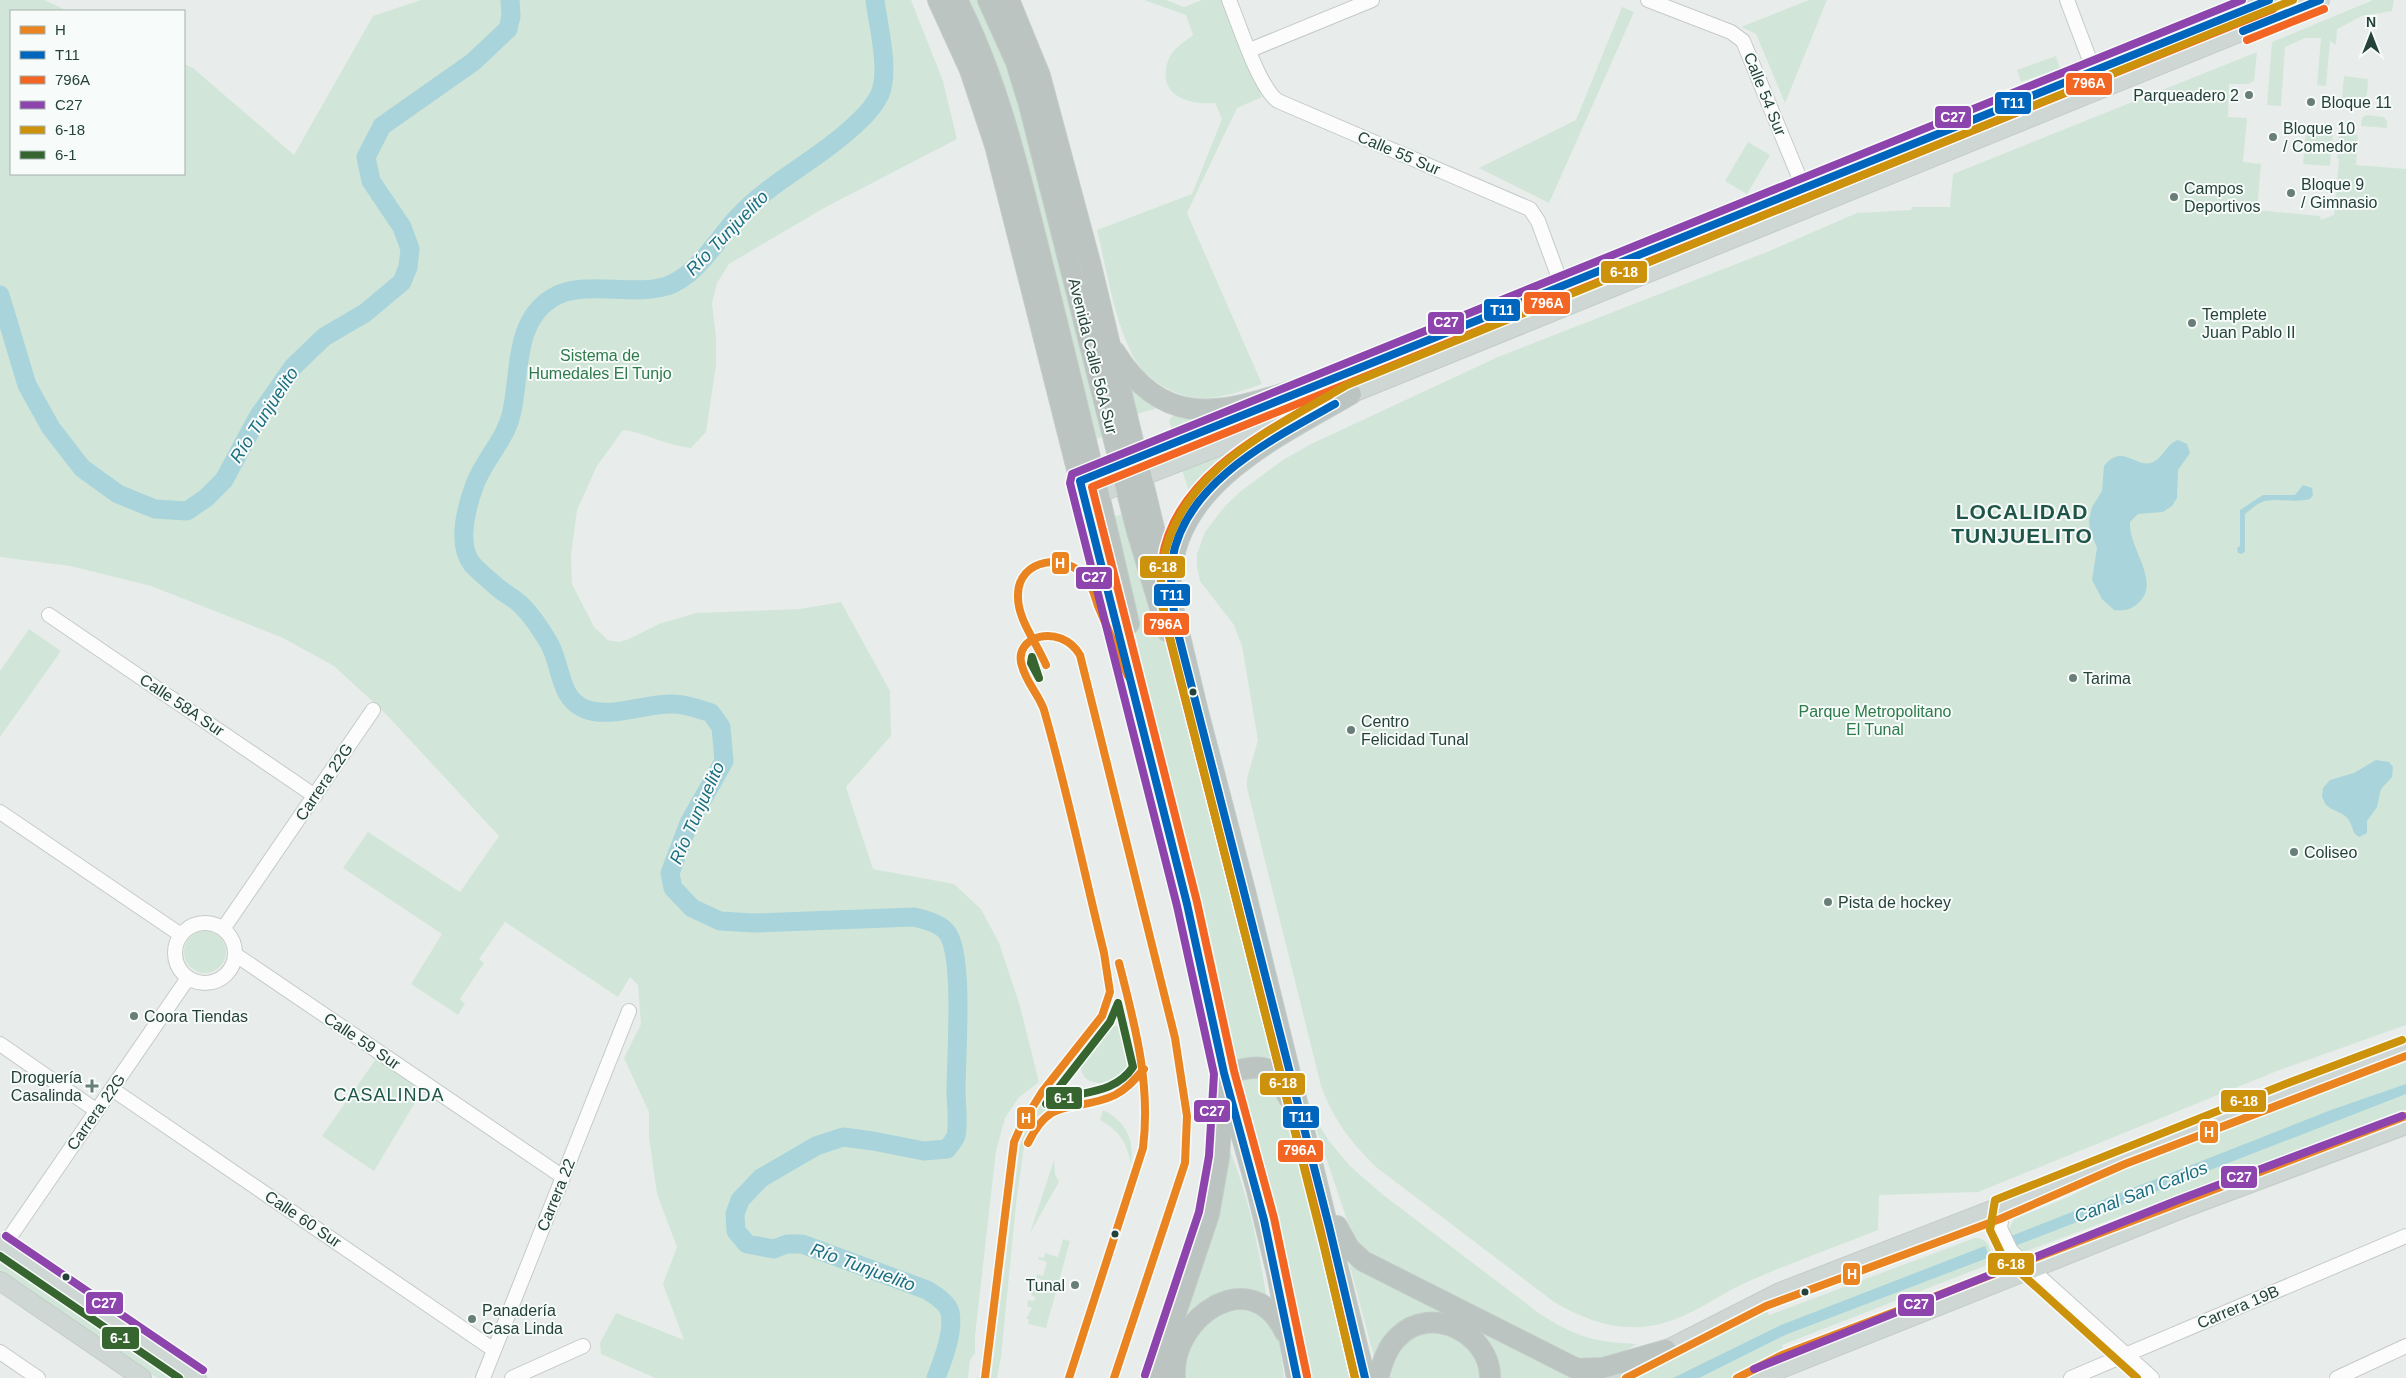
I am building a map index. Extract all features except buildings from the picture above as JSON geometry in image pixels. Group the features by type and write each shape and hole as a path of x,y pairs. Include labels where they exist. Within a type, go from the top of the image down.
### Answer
{"highway":[{"path":"938,0 980,96 1089,488 1128,676 1187,904 1224,1073 1264,1220 1297,1378"},
{"name":"Avenida Calle 56A Sur","path":"957,0 977,41 994,86 1035,237 1089,488"},
{"name":"Avenida Calle 56A Sur","path":"988,0 1022,80 1131,472"},
{"path":"1009,0 1010,48"},
{"name":"Avenida Calle 56A Sur","path":"1009,0 1040,76 1106,332 1131,472 1158,604 1198,712"},
{"path":"1008,196 1035,237"},
{"path":"1106,332 1115,352 1137,381 1157,396 1177,405 1194,409 1230,409 1248,405 1369,366"},
{"path":"1171,600 1171,576 1177,542 1191,513 1209,490 1260,448 1351,394"},
{"path":"1131,472 1171,600 1321,1194 1365,1378"},
{"path":"1224,1073 1256,1067 1273,1072 1282,1083 1307,1138"},
{"path":"1154,1378 1213,1196 1222,1130 1224,1073"},
{"path":"1321,1194 1345,1243 1363,1261 1570,1366 1583,1370 1603,1368 1666,1350"},
{"path":"1175,1378 1177,1358 1183,1342 1194,1324 1206,1311 1219,1302 1229,1299 1252,1300 1263,1304 1273,1313 1292,1348"},
{"path":"1378,1378 1388,1350 1398,1337 1418,1324 1432,1323 1446,1324 1461,1330 1476,1341 1488,1360 1490,1378"}],"main road":[{"path":"1131,472 1369,366 2269,0"},
{"path":"1089,488 1351,394 2320,0"},
{"path":"1611,1378 1772,1295 2406,1049"},
{"path":"1758,1378 2182,1210 2406,1125"},
{"path":"2,1246 197,1378"},
{"path":"0,1281 142,1378"}],"street":[{"name":"Calle 55 Sur","path":"1229,0 1266,89 1278,101 1530,209 1538,221 1569,305"},
{"path":"1250,50 1372,0"},
{"name":"Calle 54 Sur","path":"1648,0 1731,32 1743,40 1804,189"},
{"path":"2067,0 2094,71"},
{"name":"Calle 58A Sur","path":"49,615 314,796"},
{"name":"Carrera 22G","path":"223,929 373,710"},
{"path":"0,812 181,935"},
{"path":"200,923 210,923 223,929 231,938 236,955 229,972 214,982 205,983 188,978 182,972 175,956 176,947 181,935 192,926 200,923"},
{"name":"Calle 59 Sur","path":"236,955 563,1177"},
{"name":"Carrera 22G","path":"2,1246 188,978"},
{"name":"Carrera 22","path":"483,1378 629,1011"},
{"path":"0,1044 96,1111"},
{"name":"Calle 60 Sur","path":"112,1089 494,1350"},
{"path":"2003,1206 1999,1221 2004,1241 2011,1251 2152,1378"},
{"name":"Carrera 19B","path":"2071,1378 2406,1236"},
{"path":"512,1378 583,1346"},
{"path":"2337,1378 2406,1346"},
{"path":"0,1352 38,1378"}],"green space":[{"name":"Sistema de Humedales El Tunjo","path":"0,0 44,0 66,10 10,10 10,175 185,175 185,64 193,68 294,155 373,16 421,0 911,0 943,81 957,139 824,208 729,264 717,283 712,303 716,337 716,365 706,432 691,448 623,430 597,466 577,510 571,556 572,584 594,627 608,640 619,642 659,624 696,613 800,609 841,602 890,691 891,736 846,787 873,869 954,884 981,909 999,943 1020,1006 1039,1082 1019,1097 1005,1118 996,1151 975,1336 975,1353 970,1360 968,1378 655,1378 601,1354 600,1343 616,1313 684,1340 663,1284 677,1247 657,1194 649,1137 649,1112 624,1058 641,1024 638,985 630,977 618,997 505,922 479,959 484,963 460,999 465,1004 458,1015 411,984 442,934 343,868 368,832 460,892 499,836 384,712 334,666 283,638 151,586 70,566 0,557"},
{"path":"962,0 980,0 1008,59 1107,436 1095,439"},
{"path":"1144,0 1166,0 1184,7 1202,0 1222,0 1262,97 1237,108 1187,213 1262,384 1224,396 1200,398 1175,392 1152,379 1140,367 1118,320 1097,230 1192,194 1222,119 1215,103 1188,100 1180,97 1168,86 1166,68 1170,56 1193,35 1186,15"},
{"path":"1809,0 1827,0 1785,103 1756,34 1741,27"},
{"path":"2373,0 2394,0 2392,11 2362,16 2337,29 2336,45 2330,41 2326,86 2317,85 2321,38 2305,38 2285,47 2281,106 2267,105 2272,42"},
{"path":"1622,7 1634,12 1549,203 1479,168 1576,120"},
{"name":"Parque Metropolitano El Tunal","path":"2257,52 2254,81 2248,84 2229,84 2228,117 2247,118 2243,162 2261,164 2257,210 2320,216 2321,220 2334,215 2339,159 2337,158 2339,133 2358,135 2356,165 2406,169 2406,1025 2277,1071 1978,1192 1879,1195 1878,1230 1747,1282 1692,1312 1673,1320 1657,1325 1626,1327 1597,1322 1568,1310 1554,1302 1376,1167 1344,1130 1326,1099 1321,1086 1247,788 1247,779 1258,740 1242,646 1234,625 1200,581 1197,567 1197,554 1205,532 1225,506 1241,491 1283,460 1311,444 1498,357 1767,252 1857,213 1911,210 1912,207 1950,207 1953,174"},
{"path":"2056,56 2060,68 2021,82 2017,70"},
{"path":"2344,76 2368,79 2367,95 2361,100 2342,98"},
{"path":"2366,115 2384,117 2387,121 2387,128 2361,126 2362,118"},
{"path":"2306,130 2333,133 2330,166 2303,164"},
{"path":"1748,142 1770,155 1747,194 1725,181"},
{"path":"1122,371 1159,404 1155,409 1133,415"},
{"path":"1177,411 1232,414 1173,436 1169,420"},
{"path":"1280,429 1192,500 1182,470"},
{"path":"1127,513 1160,622 1181,705 1239,895 1279,1068 1231,1066 1128,600 1112,517"},
{"path":"29,629 61,651 0,737 0,671"},
{"path":"205,931 220,937 226,952 220,967 205,973 190,967 184,952 190,937"},
{"path":"1118,1026 1123,1029 1129,1039 1134,1067 1127,1077 1121,1081 1096,1083 1087,1079 1081,1071 1084,1052 1102,1030"},
{"path":"376,1059 422,1091 374,1171 322,1136"},
{"path":"2406,1060 2406,1110 2024,1252 2018,1248 2012,1239 2009,1229 2014,1219 2066,1198 2127,1168"},
{"path":"1255,1071 1279,1087 1297,1162 1318,1224 1354,1378 1307,1378 1233,1076"},
{"path":"1054,1083 1071,1096 1053,1104 1038,1116 1025,1139 1016,1204 1001,1357 997,1378 991,1378 1020,1145 1034,1109"},
{"path":"1103,1110 1111,1114 1123,1125 1127,1132 1132,1155 1131,1164 1121,1138 1112,1128 1100,1120"},
{"path":"1310,1110 1329,1141 1350,1166 1382,1194 1540,1314 1564,1328 1586,1337 1609,1342 1637,1344 1614,1357 1580,1361 1373,1259 1353,1238"},
{"path":"1228,1146 1247,1202 1267,1299 1242,1290 1221,1291 1202,1302 1184,1322 1168,1378 1159,1378"},
{"path":"1054,1160 1055,1174 1059,1182 1030,1233"},
{"path":"1975,1238 1984,1240 1989,1246 1991,1254 1990,1263 1985,1266 1782,1345 1784,1351 1732,1378 1633,1378 1767,1310 1769,1315"},
{"path":"1063,1239 1070,1241 1046,1328 1028,1324 1029,1319 1026,1319 1032,1308 1027,1306 1028,1300 1034,1301 1035,1297 1031,1295 1032,1289 1029,1288 1031,1284 1040,1286 1041,1279 1036,1278 1037,1274 1043,1276 1047,1262 1038,1259 1039,1257 1044,1258 1045,1253 1058,1257"},
{"path":"0,1254 182,1378 157,1378 0,1273"},
{"path":"1347,1255 1578,1378 1497,1378 1493,1357 1431,1317 1375,1361"},
{"path":"1252,1304 1275,1322 1284,1378 1180,1378 1185,1347 1217,1309"},
{"path":"1428,1329 1466,1338 1486,1378 1386,1378 1398,1346"}],"water":[{"path":"2178,440 2187,444 2190,453 2178,470 2177,498 2172,506 2163,512 2138,514 2130,522 2134,543 2146,577 2147,587 2144,597 2131,608 2114,610 2102,599 2092,580 2097,548 2090,531 2089,521 2092,507 2102,491 2104,466 2117,456 2151,463"},
{"path":"2303,485 2312,488 2313,495 2310,499 2299,501 2265,501 2257,504 2245,514 2245,551 2242,554 2238,553 2237,548 2240,546 2240,510 2263,495 2295,495"},
{"path":"2376,760 2389,762 2393,767 2392,777 2381,789 2377,807 2367,821 2367,833 2359,837 2354,833 2349,820 2343,814 2326,805 2322,797 2323,788 2330,780 2354,773"},
{"name":"Canal San Carlos","path":"2406,1084 2406,1094 2015,1246 2011,1236 2331,1110"},
{"path":"1985,1246 1990,1257 1785,1335 1699,1378 1673,1378 1781,1325"}],"waterway":[{"name":"Río Tunjuelito","path":"0,295 27,385 51,428 82,468 118,494 155,509 187,511 206,498 224,480 258,417 293,367 324,337 365,313 402,282 408,267 410,249 402,227 371,181 366,157 382,126 473,62 508,29 511,16 510,0"},
{"name":"Río Tunjuelito","path":"875,0 884,60 883,84 880,94 866,114 842,137 751,204 698,265 678,281 653,289 592,289 564,292 552,298 539,309 530,321 524,336 511,415 504,433 475,484 466,513 464,535 467,556 472,564 497,587 520,604 540,629 553,652 565,689 576,704 595,712 617,712 662,704 683,705 711,713 721,727 724,761 689,823 670,873 673,888 692,908 720,921 754,923 914,917 937,925 948,934 953,947 958,986 957,1125 956,1136 952,1143 947,1149 924,1151 843,1137 816,1146 761,1178 740,1200 735,1214 736,1231 747,1244 774,1249 787,1244 802,1244 927,1290 940,1299 950,1312 951,1320 947,1346 936,1378"}],"transit line":[{"name":"C27","path":"1145,1375 1199,1212 1209,1156 1214,1074 1177,906 1070,483 1072,474 2242,0"},
{"name":"T11","path":"1297,1378 1264,1220 1224,1073 1187,904 1080,481 2269,0"},
{"name":"6-18","path":"1355,1378 1324,1247 1161,602 1163,561 1174,525 1193,495 1218,468 1248,445 1347,385 2293,0"},
{"name":"T11","path":"2243,31 2320,0"},
{"name":"796A","path":"1307,1376 1274,1218 1234,1071 1197,902 1092,487 2273,9"},
{"name":"796A","path":"2247,40 2324,9"},
{"name":"796A","path":"1330,395 1251,442 1226,460 1203,481 1184,504 1170,531 1162,560 1161,589 1169,636 1320,1228 1355,1378"},
{"name":"T11","path":"1335,404 1259,448 1212,486 1194,508 1180,533 1172,561 1171,588 1178,633 1329,1226 1365,1378"},
{"name":"H","path":"1046,665 1024,622 1018,595 1020,583 1026,573 1045,563 1056,562 1067,564 1078,570 1088,581 1128,676"},
{"name":"H","path":"985,1378 1014,1142 1022,1124 1042,1092 1102,1016 1110,992 1104,953 1044,710 1026,678 1022,666 1021,656 1024,647 1040,637 1050,636 1061,639 1071,645 1080,655 1175,1038 1187,1116 1185,1163 1114,1378"},
{"name":"6-1","path":"1032,657 1039,678 1031,663 1032,657"},
{"name":"H","path":"1069,1378 1143,1148 1145,1124 1143,1078 1136,1032 1119,963"},
{"name":"6-1","path":"1118,1003 1133,1067 1125,1077 1104,1088 1046,1104 1110,1022 1118,1003"},
{"name":"6-18","path":"2137,1378 2003,1257 1990,1230 1995,1200 2288,1083 2402,1040"},
{"name":"H","path":"1626,1378 1766,1306 2000,1219 2125,1164 2406,1056"},
{"name":"H","path":"1028,1143 1037,1127 1046,1117 1066,1107 1101,1100 1115,1095 1127,1087 1144,1069"},
{"name":"C27","path":"1754,1369 2178,1200 2402,1116"},
{"name":"H","path":"1737,1378 1782,1355 2406,1116"},
{"name":"C27","path":"6,1236 203,1370"},
{"name":"6-1","path":"0,1256 179,1378"}],"place":[{"name":"Parqueadero 2","path":"2249,95"},
{"name":"Bloque 11","path":"2311,102"},
{"name":"Bloque 10 / Comedor","path":"2273,137"},
{"name":"Bloque 9 / Gimnasio","path":"2291,193"},
{"name":"Campos Deportivos","path":"2174,197"},
{"name":"Templete Juan Pablo II","path":"2192,323"},
{"name":"Tarima","path":"2073,678"},
{"name":"Centro Felicidad Tunal","path":"1351,730"},
{"name":"Coliseo","path":"2294,852"},
{"name":"Pista de hockey","path":"1828,902"},
{"name":"Coora Tiendas","path":"134,1016"},
{"name":"Droguería Casalinda","path":"92,1086"},
{"name":"Tunal","path":"1075,1285"},
{"name":"Panadería Casa Linda","path":"472,1319"}],"district":[{"name":"LOCALIDAD TUNJUELITO","path":"2022,523"},
{"name":"CASALINDA","path":"389,1095"}]}
